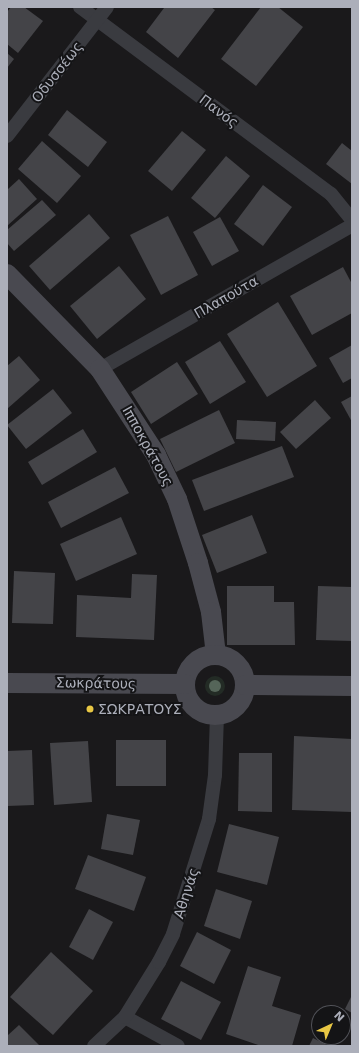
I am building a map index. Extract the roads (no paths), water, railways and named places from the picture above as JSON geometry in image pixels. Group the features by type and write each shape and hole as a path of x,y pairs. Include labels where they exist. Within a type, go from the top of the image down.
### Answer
{"street":[{"name":"Πανός","path":"80,7 331,194 352,220"},
{"name":"Οδυσσέως","path":"7,136 108,7"},
{"name":"Πλαπούτα","path":"100,369 352,225"},
{"name":"Ιπποκράτους","path":"7,274 100,369 156,455 177,498 211,612 216,656"},
{"path":"216,656 233,661 243,676 245,685 237,706 217,715 208,714 194,706 188,696 185,684 187,675 198,661 216,656"},
{"name":"Σωκράτους","path":"7,682 185,684"},
{"path":"245,685 352,686"},
{"name":"Αθηνάς","path":"94,1046 125,1017 159,962 173,934 209,819 215,775 217,715"},
{"path":"125,1017 178,1046"}],"place":[{"name":"ΣΩΚΡΑΤΟΥΣ","path":"90,709"}]}
